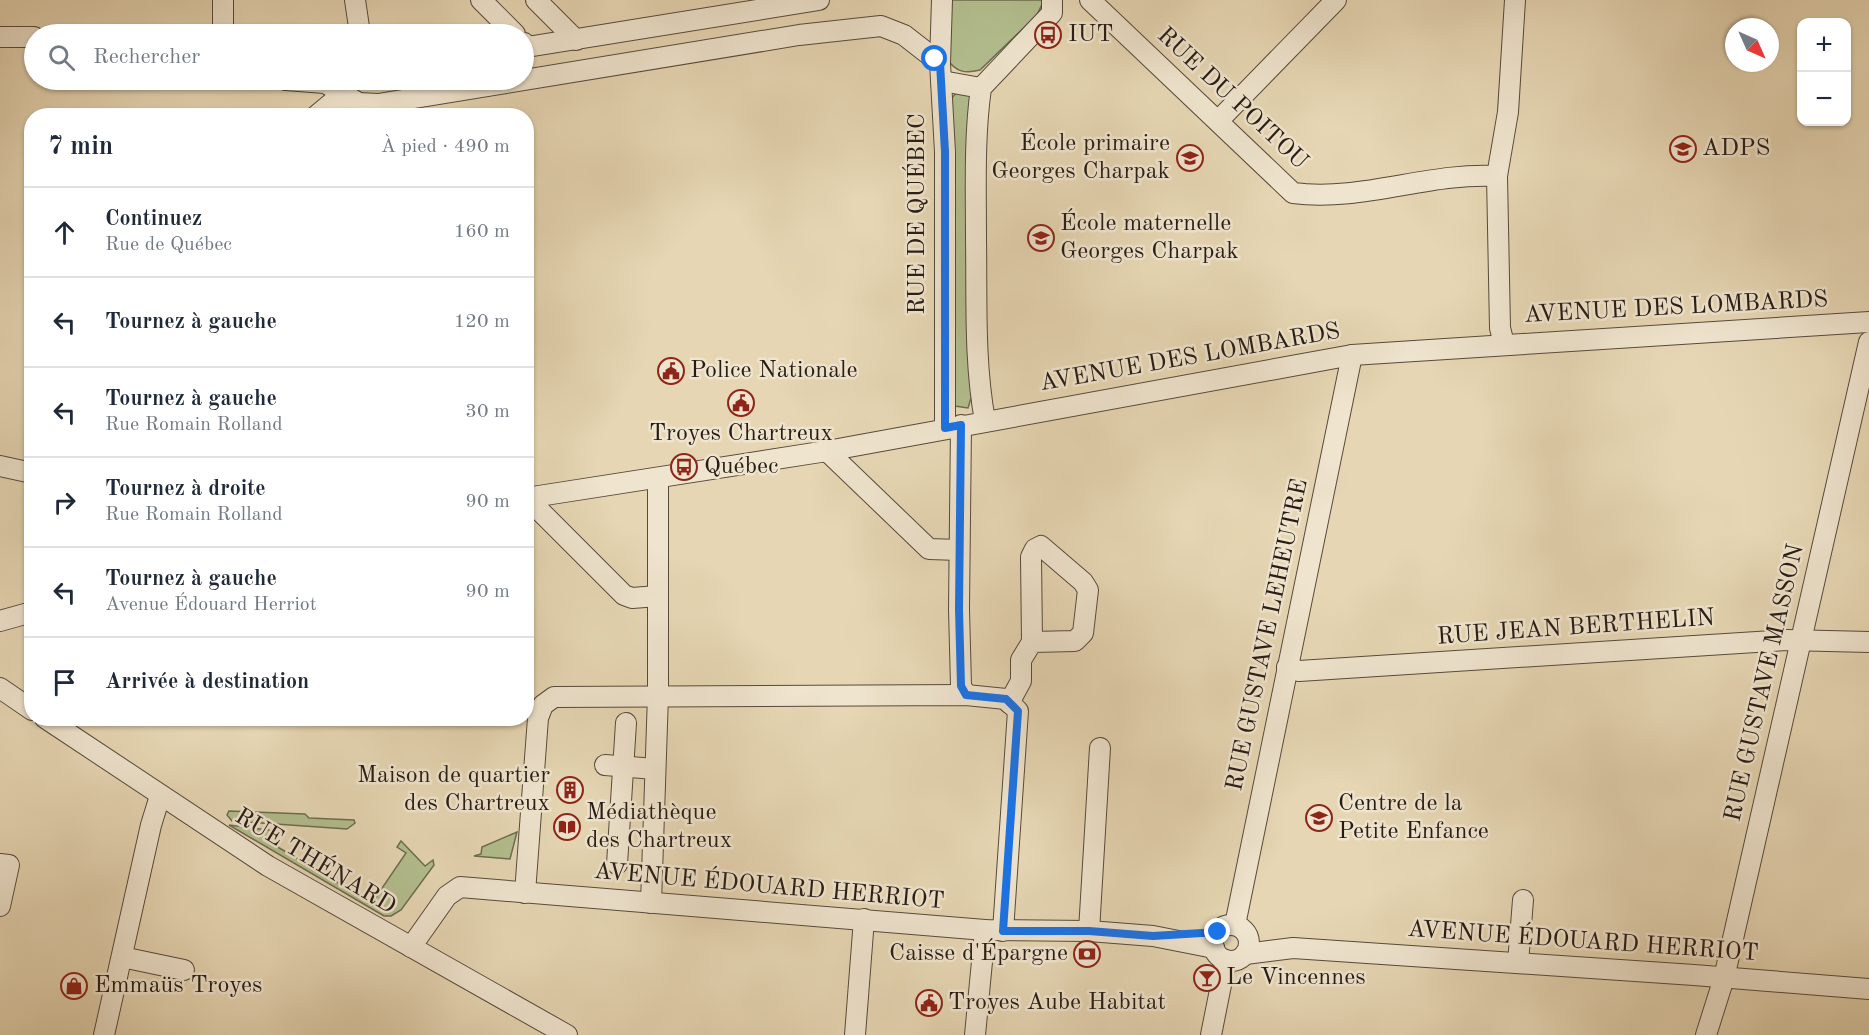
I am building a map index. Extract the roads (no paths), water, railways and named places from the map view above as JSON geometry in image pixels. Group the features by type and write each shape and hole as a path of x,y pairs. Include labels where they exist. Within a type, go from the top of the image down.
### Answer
{"street":[{"path":"223,0 223,24"},
{"path":"355,0 359,24"},
{"path":"481,0 505,24"},
{"path":"536,0 576,40"},
{"path":"534,46 819,0"},
{"name":"RUE DE QUÉBEC","path":"942,0 941,72 959,549 961,686 966,695"},
{"path":"985,421 977,372 985,221 981,88 1052,7 1067,0"},
{"name":"RUE DU POITOU","path":"1090,0 1293,193 1318,196 1379,191 1476,175 1497,176"},
{"path":"1218,121 1336,0"},
{"path":"1504,344 1500,328 1497,176 1508,112 1515,0"},
{"path":"534,78 789,36 881,26 904,35 941,72 981,88"},
{"path":"0,37 24,37"},
{"path":"324,108 342,90"},
{"path":"336,108 344,90"},
{"path":"348,90 359,103 378,104 463,90"},
{"name":"AVENUE DES LOMBARDS","path":"534,497 658,480 827,451 1352,355 1869,322"},
{"name":"RUE GUSTAVE MASSON","path":"1706,1035 1724,978 1801,640 1860,426 1869,342"},
{"name":"RUE GUSTAVE LEHEUTRE","path":"1211,1035 1352,355"},
{"path":"827,451 929,549 959,549"},
{"path":"0,466 24,471"},
{"path":"651,903 658,695 658,480"},
{"path":"534,505 624,595 658,596"},
{"path":"1010,703 1021,681 1021,660 1032,642 1031,557 1035,549 1041,546 1083,582 1088,590 1083,633 1075,641 1032,642"},
{"path":"0,621 24,614"},
{"name":"RUE JEAN BERTHELIN","path":"1287,667 1299,671 1801,640 1869,642"},
{"path":"0,688 24,704"},
{"path":"525,893 538,718 543,705 554,698 658,695 966,695 1006,699 1018,711 1018,722 994,930 975,1035"},
{"path":"617,864 614,766 626,723"},
{"name":"RUE THÉNARD","path":"57,726 268,866 567,1035"},
{"path":"1089,931 1100,748"},
{"path":"614,766 655,769"},
{"path":"104,1035 151,825 160,796"},
{"path":"0,864 9,865 0,906"},
{"name":"AVENUE ÉDOUARD HERRIOT","path":"411,947 447,896 460,887 994,930 1089,931 1293,948 1869,989"},
{"path":"1518,963 1523,900"},
{"path":"855,1035 864,919"},
{"path":"122,957 184,970"}],"place":[{"name":"IUT","path":"1048,35"},
{"name":"ADPS","path":"1683,149"},
{"name":"École primaire Georges Charpak","path":"1190,158"},
{"name":"École maternelle Georges Charpak","path":"1041,238"},
{"name":"Police Nationale","path":"671,371"},
{"name":"Troyes Chartreux","path":"741,403"},
{"name":"Québec","path":"684,467"},
{"name":"Maison de quartier des Chartreux","path":"570,790"},
{"name":"Centre de la Petite Enfance","path":"1319,818"},
{"name":"Médiathèque des Chartreux","path":"567,827"},
{"name":"Caisse d'Épargne","path":"1087,954"},
{"name":"Le Vincennes","path":"1207,978"},
{"name":"Emmaüs Troyes","path":"74,986"},
{"name":"Troyes Aube Habitat","path":"929,1003"}]}
